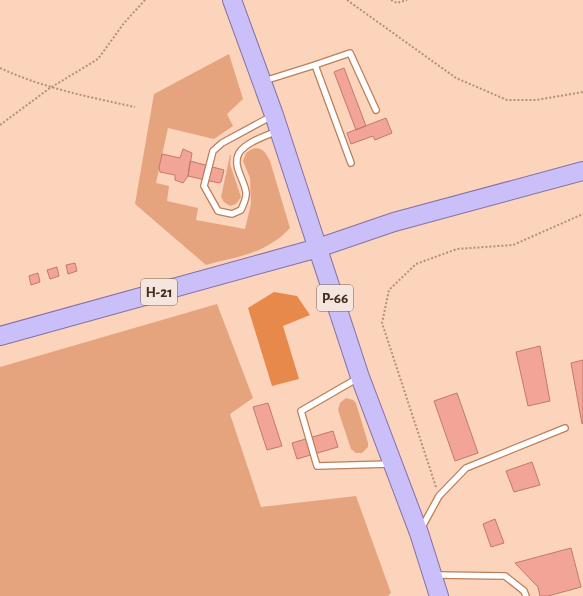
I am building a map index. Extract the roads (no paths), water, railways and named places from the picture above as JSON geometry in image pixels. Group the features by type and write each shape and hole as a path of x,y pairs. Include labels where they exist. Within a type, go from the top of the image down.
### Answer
{"main road":[{"name":"Р-66","path":"232,0 276,122 360,377 419,533 439,596"},
{"name":"Н-21","path":"0,336 318,248 394,222 583,171"}],"lane":[{"path":"262,82 350,53 376,110"},
{"path":"315,64 351,163"},
{"path":"276,122 240,152 236,163 246,193 245,201 241,210 232,214 218,211 204,186 214,151 222,143 276,122"},
{"path":"360,377 301,411 317,466 394,464"},
{"path":"419,533 439,496 466,468 565,428"},
{"path":"432,575 505,576 524,591 526,596"}]}
